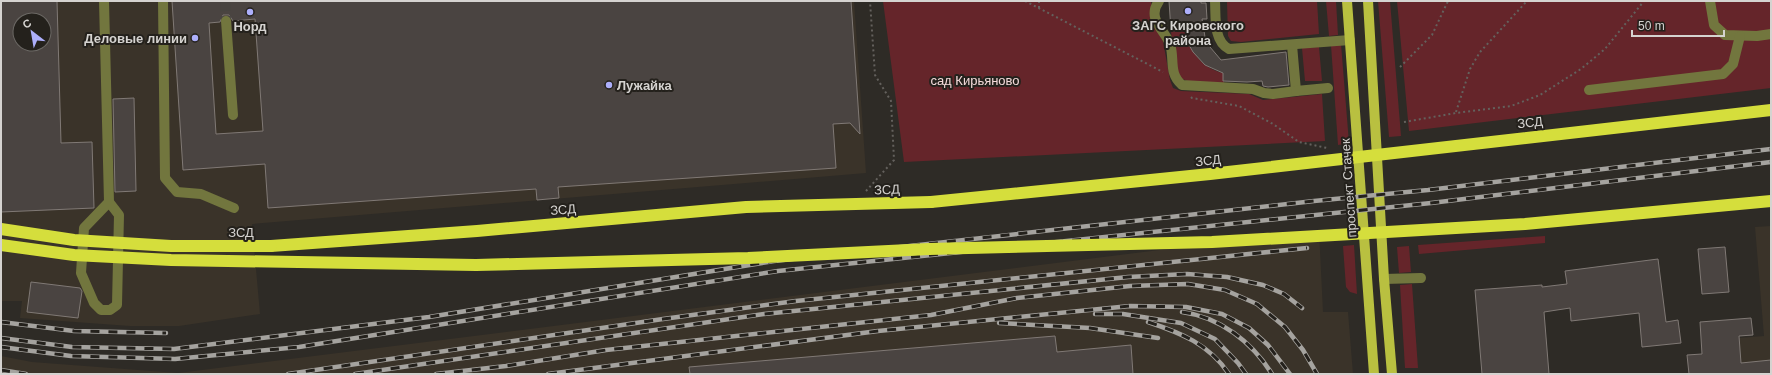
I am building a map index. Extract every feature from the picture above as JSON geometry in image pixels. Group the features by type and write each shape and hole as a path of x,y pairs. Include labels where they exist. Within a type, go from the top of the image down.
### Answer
{"highway":[{"name":"ЗСД","path":"1,229 89,241 171,246 271,246 477,231 746,207 931,202 1210,174 1771,110"},
{"path":"1,245 74,254 171,260 476,265 748,258 929,249 1212,242 1525,224 1771,201"}],"main road":[{"name":"проспект Стачек","path":"1346,1 1374,374"},
{"path":"1368,1 1384,278 1392,374"}],"lane":[{"path":"104,1 109,202 119,215 117,305 110,310 101,310 94,303 81,273 84,228 109,202"},
{"path":"163,1 165,178 178,192 201,194 234,208"},
{"path":"1159,1 1157,4 1156,16 1158,27 1170,44 1173,73 1179,81 1253,89 1264,93 1273,94 1328,88"},
{"path":"1215,1 1220,41 1229,49 1350,40"},
{"path":"1710,1 1714,25 1725,35 1757,36 1771,34"},
{"path":"226,21 233,115"},
{"path":"1589,90 1723,74 1733,64 1740,36"},
{"path":"1292,45 1296,91"},
{"path":"1384,278 1421,278"}],"path":[{"path":"866,190 894,160 891,101 875,75 870,1"},
{"path":"1025,1 1179,81 1192,98 1239,106 1273,124 1299,142 1332,148"},
{"path":"1039,1 1039,8"},
{"path":"1400,67 1432,35 1448,1"},
{"path":"1456,113 1470,69 1480,52 1527,1"},
{"path":"1404,122 1456,113 1511,106 1540,95 1581,69 1605,49 1644,1"}],"shaded area":[{"path":"1,1 854,1 866,173 252,224 260,314 179,326 130,326 20,318 22,301 1,301"},
{"path":"1771,226 1771,374 1742,374 1739,338 1764,336 1755,227"},
{"path":"1319,230 1323,312 1348,312 1353,374 1,374 1,356 32,362 178,373"}],"green space":[{"name":"сад Кирьяново","path":"883,1 1151,1 1154,23 1163,41 1170,80 1173,88 1181,91 1249,94 1263,100 1322,94 1325,141 904,162"},
{"path":"1227,1 1317,1 1319,34 1241,42 1231,41 1228,36"},
{"path":"1326,1 1336,1 1338,35 1329,36"},
{"path":"1378,1 1390,1 1401,136 1389,137"},
{"path":"1397,1 1771,1 1771,88 1409,131"},
{"path":"1187,30 1193,51 1208,67 1223,73 1224,84 1184,80 1175,73 1171,31"},
{"path":"1341,44 1349,143 1338,145 1331,45"},
{"path":"1319,47 1322,81 1305,81 1302,48"},
{"path":"1545,236 1545,243 1419,254 1418,245"},
{"path":"1354,245 1357,294 1350,292 1346,287 1343,246"},
{"path":"1409,246 1411,272 1399,273 1397,247"},
{"path":"1412,284 1418,368 1405,368 1400,285"}],"building":[{"path":"1,1 57,1 61,143 92,142 94,208 1,212"},
{"path":"172,1 851,1 860,134 850,123 833,124 836,168 558,187 559,198 537,200 536,189 268,208 265,164 183,170","holes":["223,15 229,15 233,21 255,19 263,131 216,134 209,23 220,22"]},
{"path":"1169,1 1201,1 1201,3 1206,3 1207,19 1202,19 1205,37 1210,47 1221,60 1286,52 1289,85 1268,87 1263,86 1262,81 1223,81 1223,73 1205,65 1193,52 1189,45 1187,30 1171,31"},
{"path":"134,98 136,191 115,192 113,99"},
{"path":"1725,247 1729,292 1702,294 1698,249"},
{"path":"1658,259 1666,322 1678,320 1681,343 1642,347 1639,313 1571,321 1570,308 1544,312 1549,374 1482,374 1475,290 1542,285 1542,287 1567,284 1565,271"},
{"path":"31,282 80,288 82,291 78,318 27,312"},
{"path":"1751,318 1753,335 1739,336 1741,363 1771,360 1771,374 1689,374 1687,355 1702,354 1700,322"},
{"path":"1055,336 1057,352 1131,345 1133,374 690,374 689,367"}],"tunnel":[{"path":"225,1 226,21"}],"railway":[{"path":"1,338 72,347 174,349 429,317 774,261 1314,201 1428,190 1771,149"},
{"path":"1,347 71,356 175,359 299,347 778,271 1431,203 1771,162"},
{"path":"288,374 796,301 1307,248"},
{"path":"355,374 764,314 1128,277 1187,274 1227,277 1263,285 1284,294 1302,308"},
{"path":"436,374 506,366 606,350 931,315 1017,298 1130,286 1188,284 1225,290 1257,304 1285,327 1303,350 1317,374"},
{"path":"548,374 878,331 1130,306 1186,307 1222,314 1249,328 1268,345 1290,374"},
{"path":"1182,312 1209,319 1234,333 1255,352 1272,374"},
{"path":"1095,314 1123,314 1181,323 1215,339 1238,363 1246,374"},
{"path":"1,322 74,331 166,333"},
{"path":"1148,322 1183,335 1203,347 1213,355 1229,374"},
{"path":"999,323 1090,328 1158,338"},
{"path":"1,370 26,374"}],"place":[{"name":"ЗАГС Кировского района","path":"1188,11"},
{"name":"Норд","path":"250,12"},
{"name":"Деловые линии","path":"195,38"},
{"name":"Лужайка","path":"609,85"}]}
